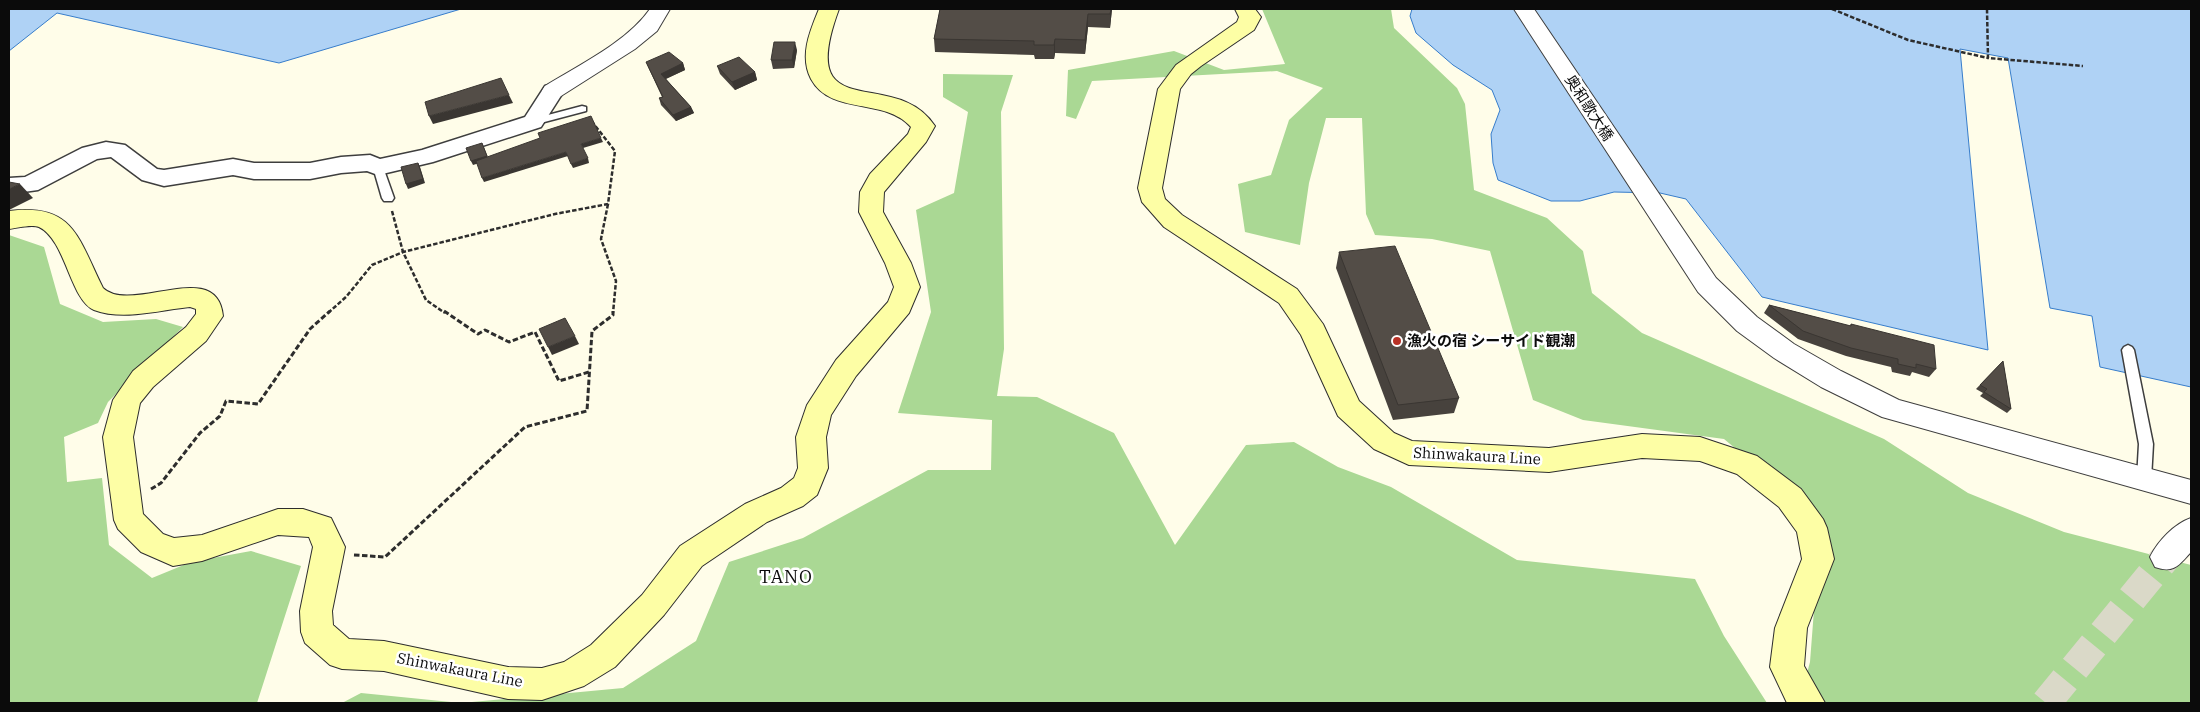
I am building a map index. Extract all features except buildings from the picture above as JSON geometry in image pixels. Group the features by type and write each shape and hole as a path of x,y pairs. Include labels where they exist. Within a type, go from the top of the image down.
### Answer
{"main road":[{"name":"Shinwakaura Line","path":"9,220 27,218 46,220 60,229 93,294 102,302 126,305 190,297 201,299 209,305 210,316 196,334 143,380 127,400 118,437 129,520 152,542 173,552 202,548 278,522 303,522 320,528 329,547 316,611 317,632 342,654 384,656 508,683 540,694 603,656 654,605 692,556 756,513 792,497 806,486 813,468 811,437 817,413 846,368 900,306 907,287 898,263 871,212 872,192 878,180 918,137 923,126 918,117 907,109 837,94 820,78 817,66 817,45 829,9"},
{"name":"Shinwakaura Line","path":"1245,9 1250,17 1246,25 1187,66 1175,77 1172,83 1169,90 1150,188 1154,202 1173,221 1288,296 1313,331 1348,408 1384,441 1409,453 1549,460 1642,446 1700,449 1747,465 1790,498 1812,528 1818,559 1791,628 1787,667 1799,692 1808,703"}],"street":[{"path":"9,186 30,184 90,154 106,149 117,150 150,174 164,178 233,167 254,171 310,171 341,165 370,163 378,167 425,157 534,122 553,91 627,44 649,26 660,9"},
{"name":"奥和歌大橋","path":"1524,9 1707,285 1746,324 1784,351 1831,379 1892,409 2191,492"},
{"path":"2166,557 2191,531"}],"lane":[{"path":"534,122 582,108"},
{"path":"378,167 388,198"},
{"path":"2128,350 2146,444 2144,479"}],"path":[{"path":"1832,9 1908,40 1988,58 2083,66"},
{"path":"1987,9 1988,58"},
{"path":"328,552 386,557 497,451 525,427 587,411 592,330 613,316 616,281 601,239 615,151 582,108"},
{"path":"388,198 403,252 426,300 478,334 485,330 509,342 535,332 559,380 589,372"},
{"path":"127,504 161,483 200,433 220,416 226,401 258,404 310,329 346,297 372,265 403,252 555,214 608,204"}],"green space":[{"path":"1262,9 1391,9 1394,28 1457,88 1465,104 1474,190 1547,218 1583,251 1592,293 1642,333 1884,439 1968,493 2064,532 2191,565 2191,703 1799,703 1810,662 1821,519 1724,439 1583,420 1533,400 1490,251 1432,239 1375,235 1366,214 1362,118 1326,118 1309,183 1300,245 1245,232 1238,184 1271,175 1289,120 1323,88 1277,71 1092,81 1076,119 1066,116 1068,70 1174,51 1224,70 1285,64"},
{"path":"943,74 1013,75 1001,112 1004,349 997,396 1037,397 1114,433 1175,545 1246,445 1294,442 1338,467 1391,487 1517,560 1695,579 1724,636 1767,703 461,703 623,688 696,641 729,562 803,538 928,470 991,470 992,420 898,413 931,312 916,210 954,193 968,112 943,97"},
{"path":"9,235 44,247 60,304 103,322 156,319 183,327 108,402 98,423 64,437 67,482 102,478 109,545 152,578 191,562 251,551 301,566 257,703 9,703"},
{"path":"361,693 461,703 342,703"}],"water":[{"path":"9,9 461,9 279,63 57,13 9,51"},
{"path":"1412,9 2191,9 2191,387 2100,367 2092,316 2050,308 2008,58 1960,49 1988,350 1762,297 1686,199 1660,193 1614,192 1580,201 1551,201 1498,180 1493,163 1491,134 1500,110 1492,90 1453,65 1416,33 1410,16"}],"tunnel":[{"path":"2046,703 2166,557"}],"place":[{"name":"漁火の宿 シーサイド観潮","path":"1397,341"}],"district":[{"name":"TANO","path":"786,577"}]}
